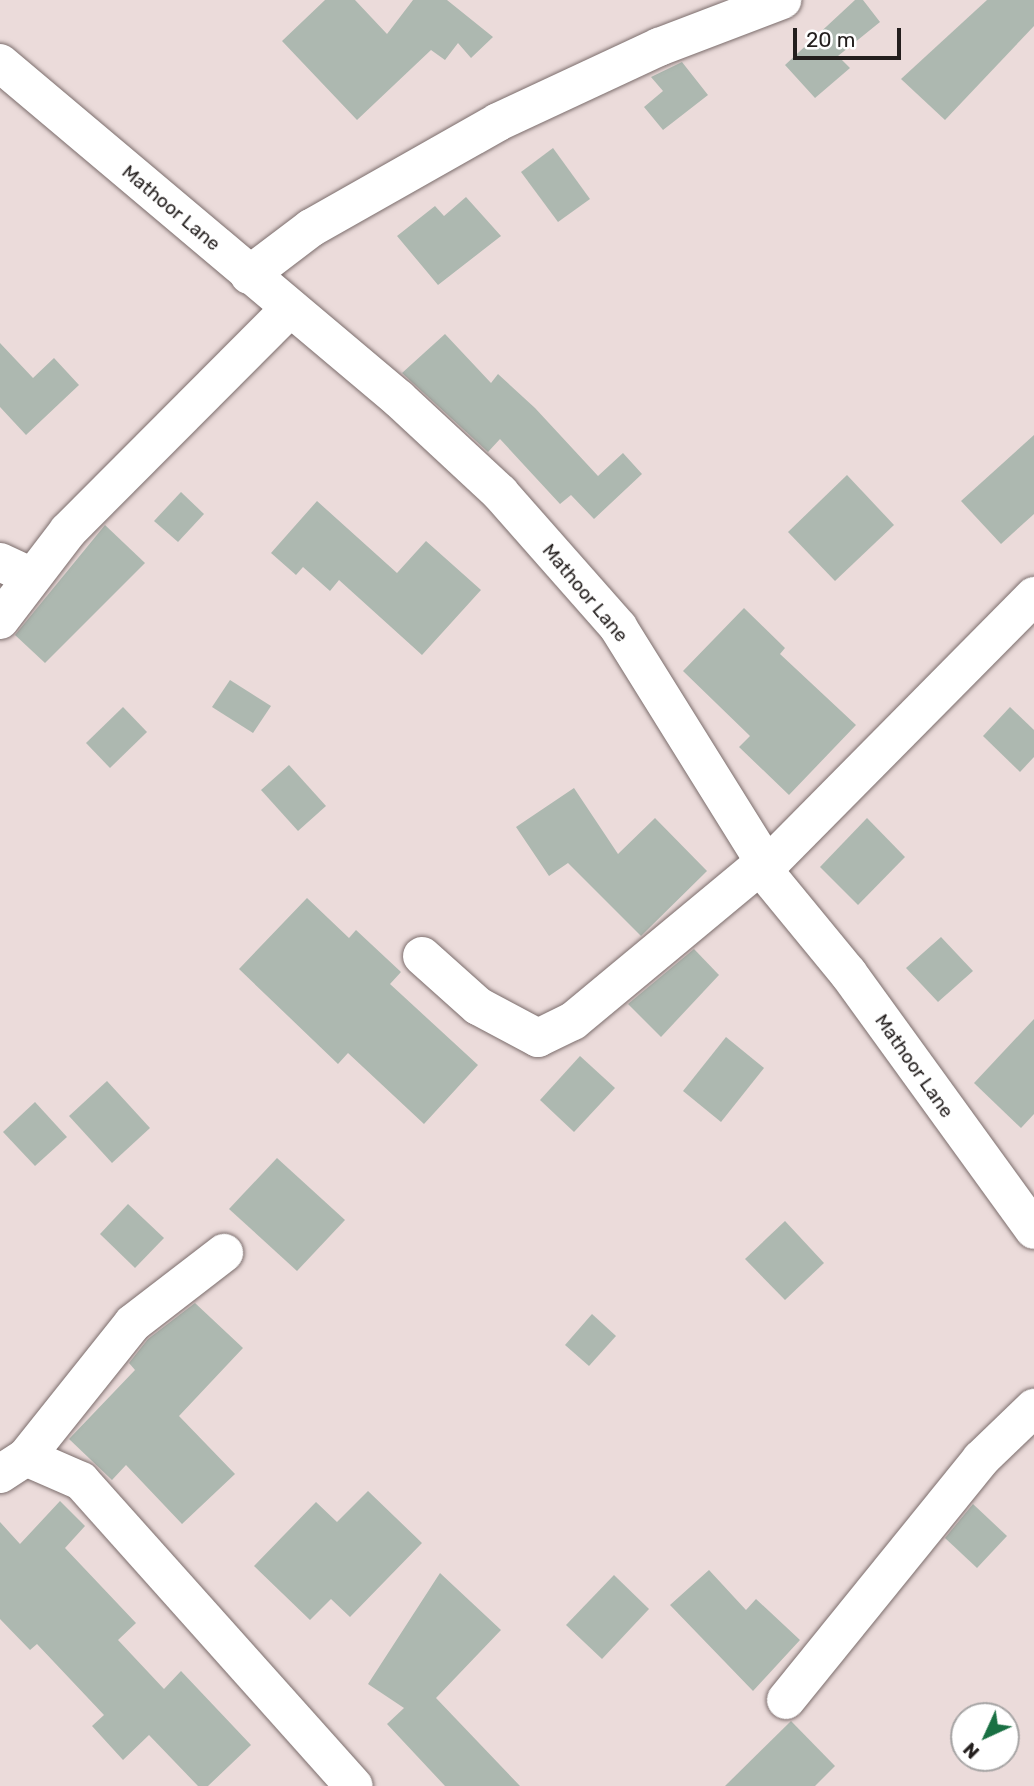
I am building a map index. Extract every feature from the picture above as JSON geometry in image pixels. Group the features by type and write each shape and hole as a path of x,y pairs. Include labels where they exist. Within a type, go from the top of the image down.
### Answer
{"street":[{"path":"249,275 311,228 498,122 659,47 782,0"},
{"name":"Mathoor Lane","path":"0,63 500,493 618,627 764,866 848,973 1034,1230"},
{"path":"0,620 16,569 68,531 289,309"},
{"path":"422,957 478,1006 538,1038 573,1021 764,866 1034,596"},
{"path":"224,1253 133,1323 13,1466 81,1481 354,1786"},
{"path":"786,1700 981,1459 1034,1408"}],"building":[{"path":"325,0 355,0 387,34 413,0 447,0 493,37 471,58 458,43 445,60 431,50 357,120 282,41"},
{"path":"855,0 863,0 880,22 838,56 850,68 815,98 785,65"},
{"path":"987,0 1034,0 1034,26 945,120 901,79"},
{"path":"682,62 708,95 663,130 644,107 663,91 651,77"},
{"path":"553,148 590,199 558,222 521,172"},
{"path":"466,197 501,236 438,285 397,236 435,206 444,216"},
{"path":"445,334 491,383 498,374 535,408 598,476 623,453 642,474 594,519 571,495 560,504 500,439 488,452 402,373"},
{"path":"0,343 33,378 54,358 79,385 26,435 0,407"},
{"path":"1034,435 1034,514 1001,544 961,501"},
{"path":"847,475 894,525 835,581 788,532"},
{"path":"181,492 204,514 178,542 154,521"},
{"path":"317,501 397,573 426,541 481,590 422,655 339,580 330,591 303,567 296,575 271,553"},
{"path":"105,525 145,563 45,663 15,635"},
{"path":"744,608 785,648 780,654 856,725 789,795 739,747 750,736 683,671"},
{"path":"230,680 271,706 253,733 212,707"},
{"path":"123,707 147,732 110,768 86,743"},
{"path":"1010,707 1034,730 1034,757 1020,772 983,736"},
{"path":"289,765 326,806 298,831 261,790"},
{"path":"574,788 618,854 655,818 707,871 641,936 568,863 549,876 516,827"},
{"path":"867,818 905,857 858,905 820,867"},
{"path":"307,898 349,938 356,930 401,972 390,984 478,1065 424,1124 348,1053 338,1064 239,969"},
{"path":"941,937 973,971 938,1002 906,968"},
{"path":"694,949 719,975 661,1037 628,1004"},
{"path":"1034,1019 1034,1114 1021,1128 974,1083"},
{"path":"726,1037 764,1068 721,1122 683,1091"},
{"path":"580,1056 615,1088 574,1132 540,1100"},
{"path":"107,1081 150,1128 112,1163 69,1116"},
{"path":"35,1102 67,1137 35,1166 3,1132"},
{"path":"277,1158 345,1220 297,1271 229,1209"},
{"path":"128,1204 164,1238 135,1268 100,1234"},
{"path":"785,1221 824,1263 785,1300 745,1259"},
{"path":"195,1303 243,1348 179,1416 235,1474 182,1524 126,1465 112,1480 69,1439 135,1370 129,1363 148,1339"},
{"path":"592,1314 616,1336 589,1366 565,1345"},
{"path":"368,1491 422,1543 350,1617 331,1599 310,1620 254,1566 316,1502 337,1522"},
{"path":"60,1501 85,1526 65,1548 136,1623 118,1640 164,1689 181,1671 251,1745 208,1786 198,1786 149,1735 123,1760 92,1726 104,1715 37,1644 30,1650 0,1619 0,1522 20,1544"},
{"path":"973,1504 1007,1536 977,1568 945,1538"},
{"path":"709,1570 746,1610 756,1599 800,1640 753,1691 670,1605"},
{"path":"440,1573 501,1630 436,1698 520,1786 445,1786 387,1724 404,1708 368,1684"},
{"path":"614,1575 649,1609 602,1659 566,1625"},
{"path":"791,1721 835,1766 815,1786 725,1786"}]}
